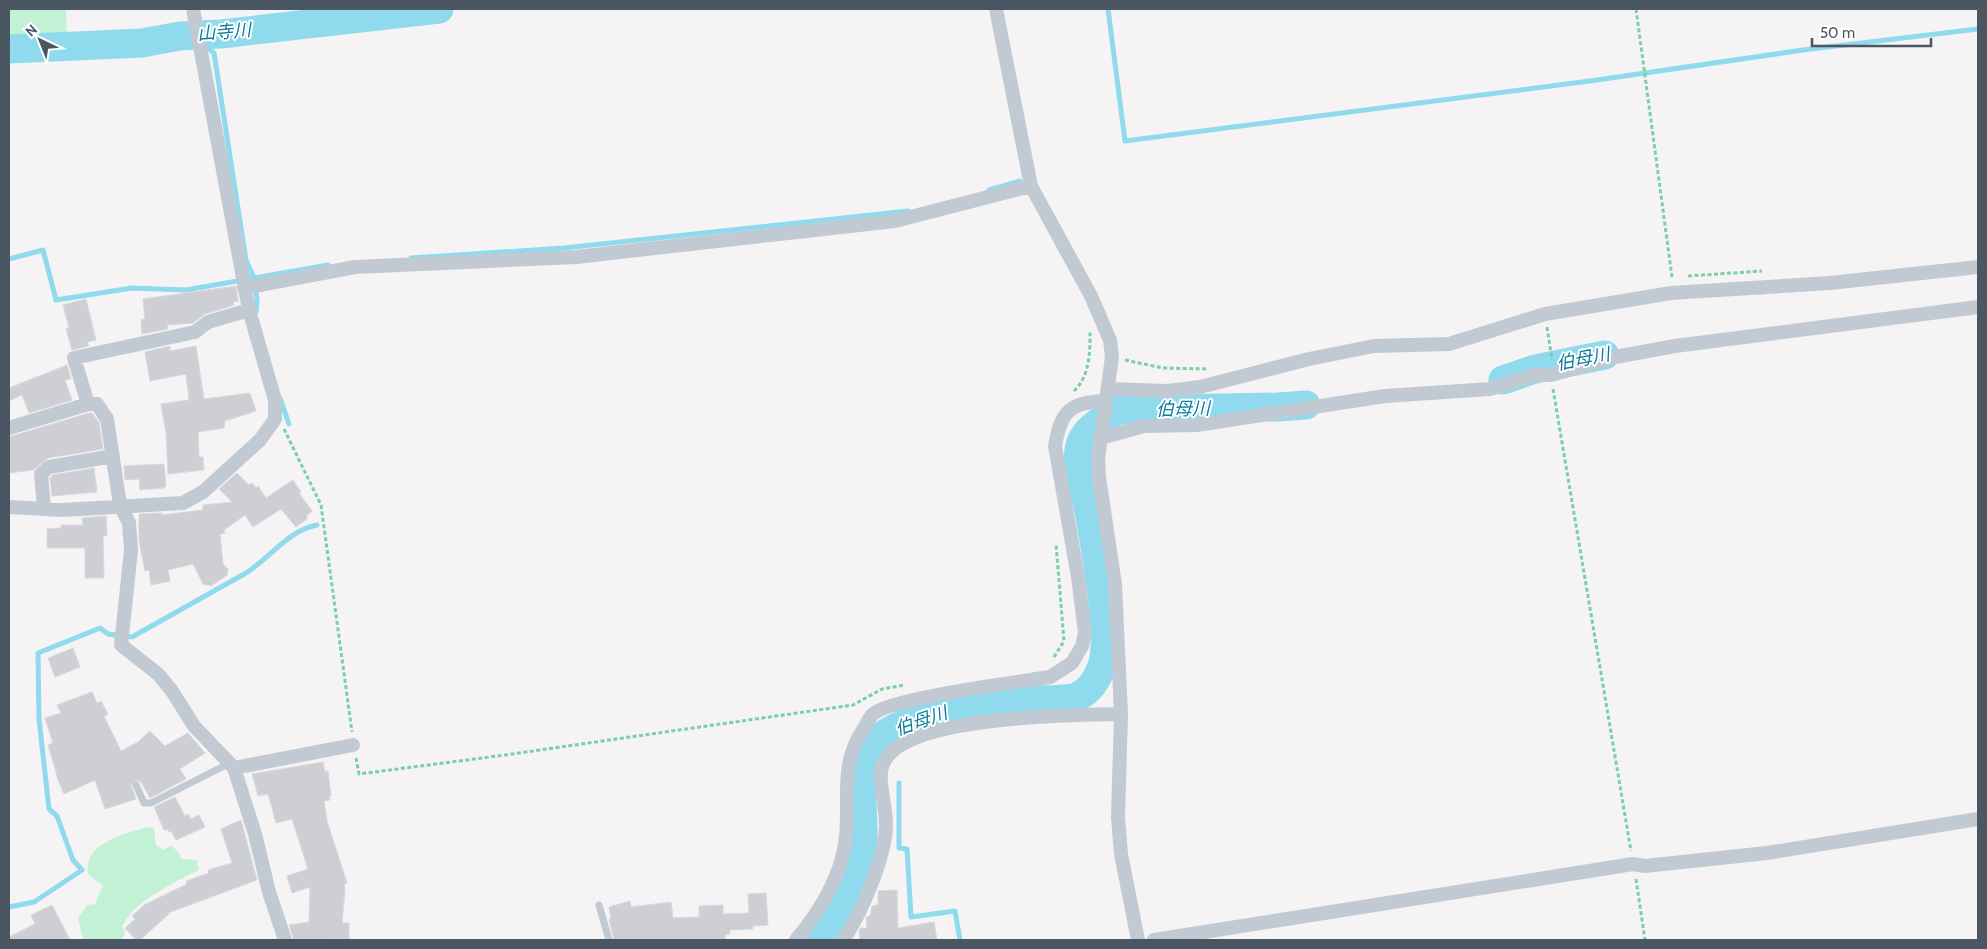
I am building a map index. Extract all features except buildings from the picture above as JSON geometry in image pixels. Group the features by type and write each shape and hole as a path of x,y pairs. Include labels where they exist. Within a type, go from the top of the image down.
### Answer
{"street":[{"path":"9,507 62,510 120,505 183,503 203,492 260,440 275,419 275,400 244,288 193,9"},
{"path":"996,9 1031,186 1091,296 1110,340 1112,357 1101,438 1098,478 1115,584 1121,714 1119,835 1138,940"},
{"path":"244,288 355,267 576,257 895,222 1031,186"},
{"path":"796,940 832,887 842,858 848,829 846,772 854,744 874,714 911,700 1050,677 1064,670 1078,655 1085,633 1078,577 1055,446 1060,424 1069,410 1084,402 1108,396 1200,387 1308,359 1374,346 1449,344 1545,314 1671,293 1830,283 1978,267"},
{"path":"1101,438 1144,426 1197,425 1385,396 1490,389 1534,375 1551,375 1615,357 1675,346 1978,307"},
{"path":"88,404 74,358 195,332 208,322 249,310"},
{"path":"9,428 88,404 97,404 107,419 120,505 128,523 131,550 121,645 158,674 172,691 194,726 232,765 255,834 269,892 285,940"},
{"path":"44,508 41,474 49,467 113,456"},
{"path":"843,940 861,908 881,848 886,828 881,772 884,761 896,748 936,732 979,722 1031,716 1121,714"},
{"path":"232,765 353,745"},
{"path":"1154,940 1633,864 1645,866 1767,853 1978,819"}],"lane":[{"path":"136,785 144,803 151,803 232,765"},
{"path":"599,905 609,940"}],"path":[{"path":"1636,9 1672,277"},
{"path":"1545,314 1553,364 1551,375 1645,940"},
{"path":"1070,395 1080,386 1089,362 1090,325"},
{"path":"275,419 282,424 321,505 353,745 359,774 505,756 853,705 882,689 912,684"},
{"path":"1052,661 1064,641 1056,542"}],"green space":[{"path":"9,9 66,9 67,35 58,43 50,45 43,41 34,45 9,44"},
{"path":"149,827 154,828 156,845 163,850 171,845 180,854 181,859 197,860 199,870 147,899 131,913 122,926 125,933 122,940 83,940 78,918 87,905 95,904 103,886 88,874 88,863 92,854 99,847 118,836"}],"waterway":[{"name":"山寺川","path":"9,49 142,43 180,36 221,34 439,9"},
{"path":"1108,9 1125,141 1597,80 1803,50 1978,29"},
{"path":"202,44 214,53 246,260 254,278 257,299 256,312"},
{"path":"989,190 1020,181"},
{"path":"411,258 564,248 908,211"},
{"path":"9,259 43,250 56,300 132,288 186,290 328,265"},
{"name":"伯母川","path":"1503,380 1535,369 1605,355"},
{"path":"280,398 289,424"},
{"name":"伯母川","path":"820,940 844,907 854,889 860,869 863,850 863,771 868,754 878,740 895,728 910,721 943,711 1011,701 1073,698 1087,690 1097,676 1102,666 1105,652 1104,613 1095,546 1078,456 1083,438 1090,430 1118,410 1306,405"},
{"path":"9,907 34,902 82,870 73,860 57,816 49,809 39,719 38,653 100,628 108,634 132,637 246,573 297,532 317,525"},
{"path":"899,783 899,848 907,849 911,917 955,911 960,940"}]}
